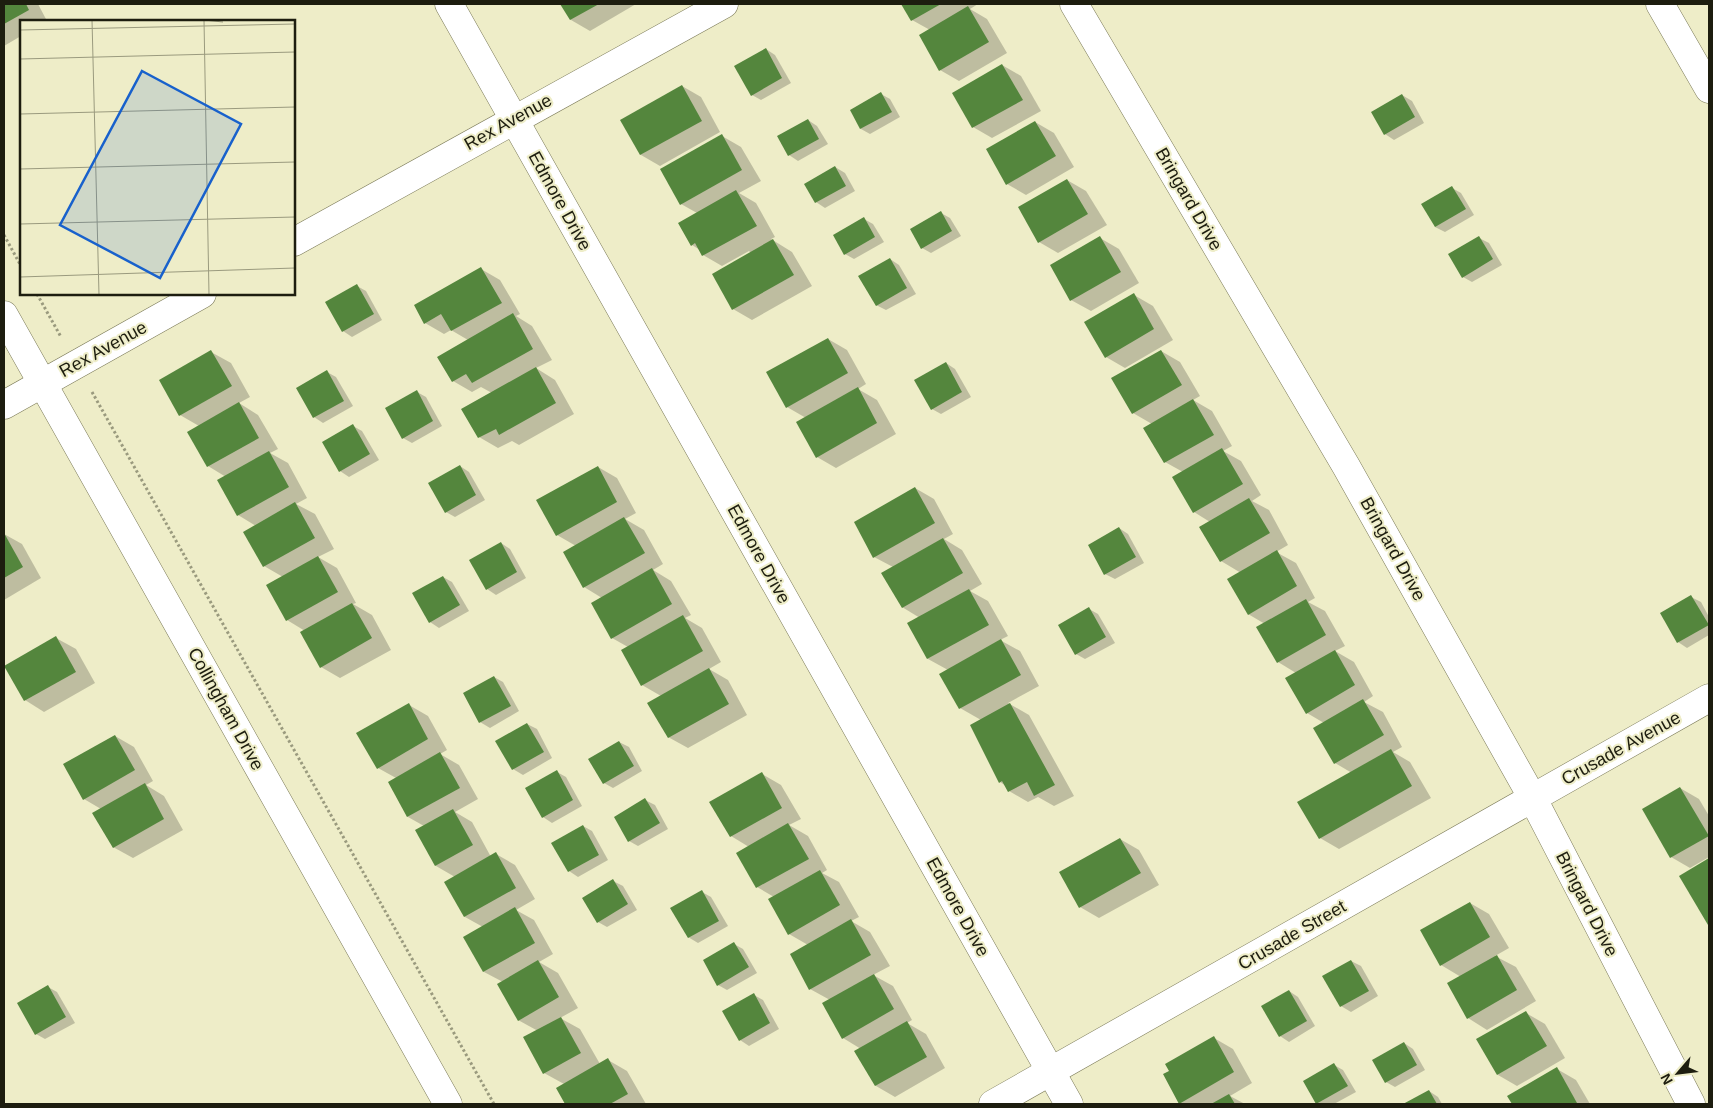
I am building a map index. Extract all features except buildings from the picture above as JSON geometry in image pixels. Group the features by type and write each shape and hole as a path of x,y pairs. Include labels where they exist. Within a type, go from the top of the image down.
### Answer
{"street":[{"name":"Edmore Drive","path":"449,4 1069,1104"},
{"name":"Rex Avenue","path":"295,241 724,4"},
{"name":"Bringard Drive","path":"1074,4 1346,466 1532,797 1691,1104"},
{"path":"1660,4 1709,89"},
{"name":"Rex Avenue","path":"4,405 200,295"},
{"name":"Collingham Drive","path":"4,315 448,1104"},
{"name":"Crusade Avenue","path":"1532,797 1709,698"},
{"name":"Crusade Street","path":"1051,1072 1532,797"},
{"path":"992,1104 1051,1072"}],"path":[{"path":"4,235 20,264"},
{"path":"37,295 494,1104"}]}
